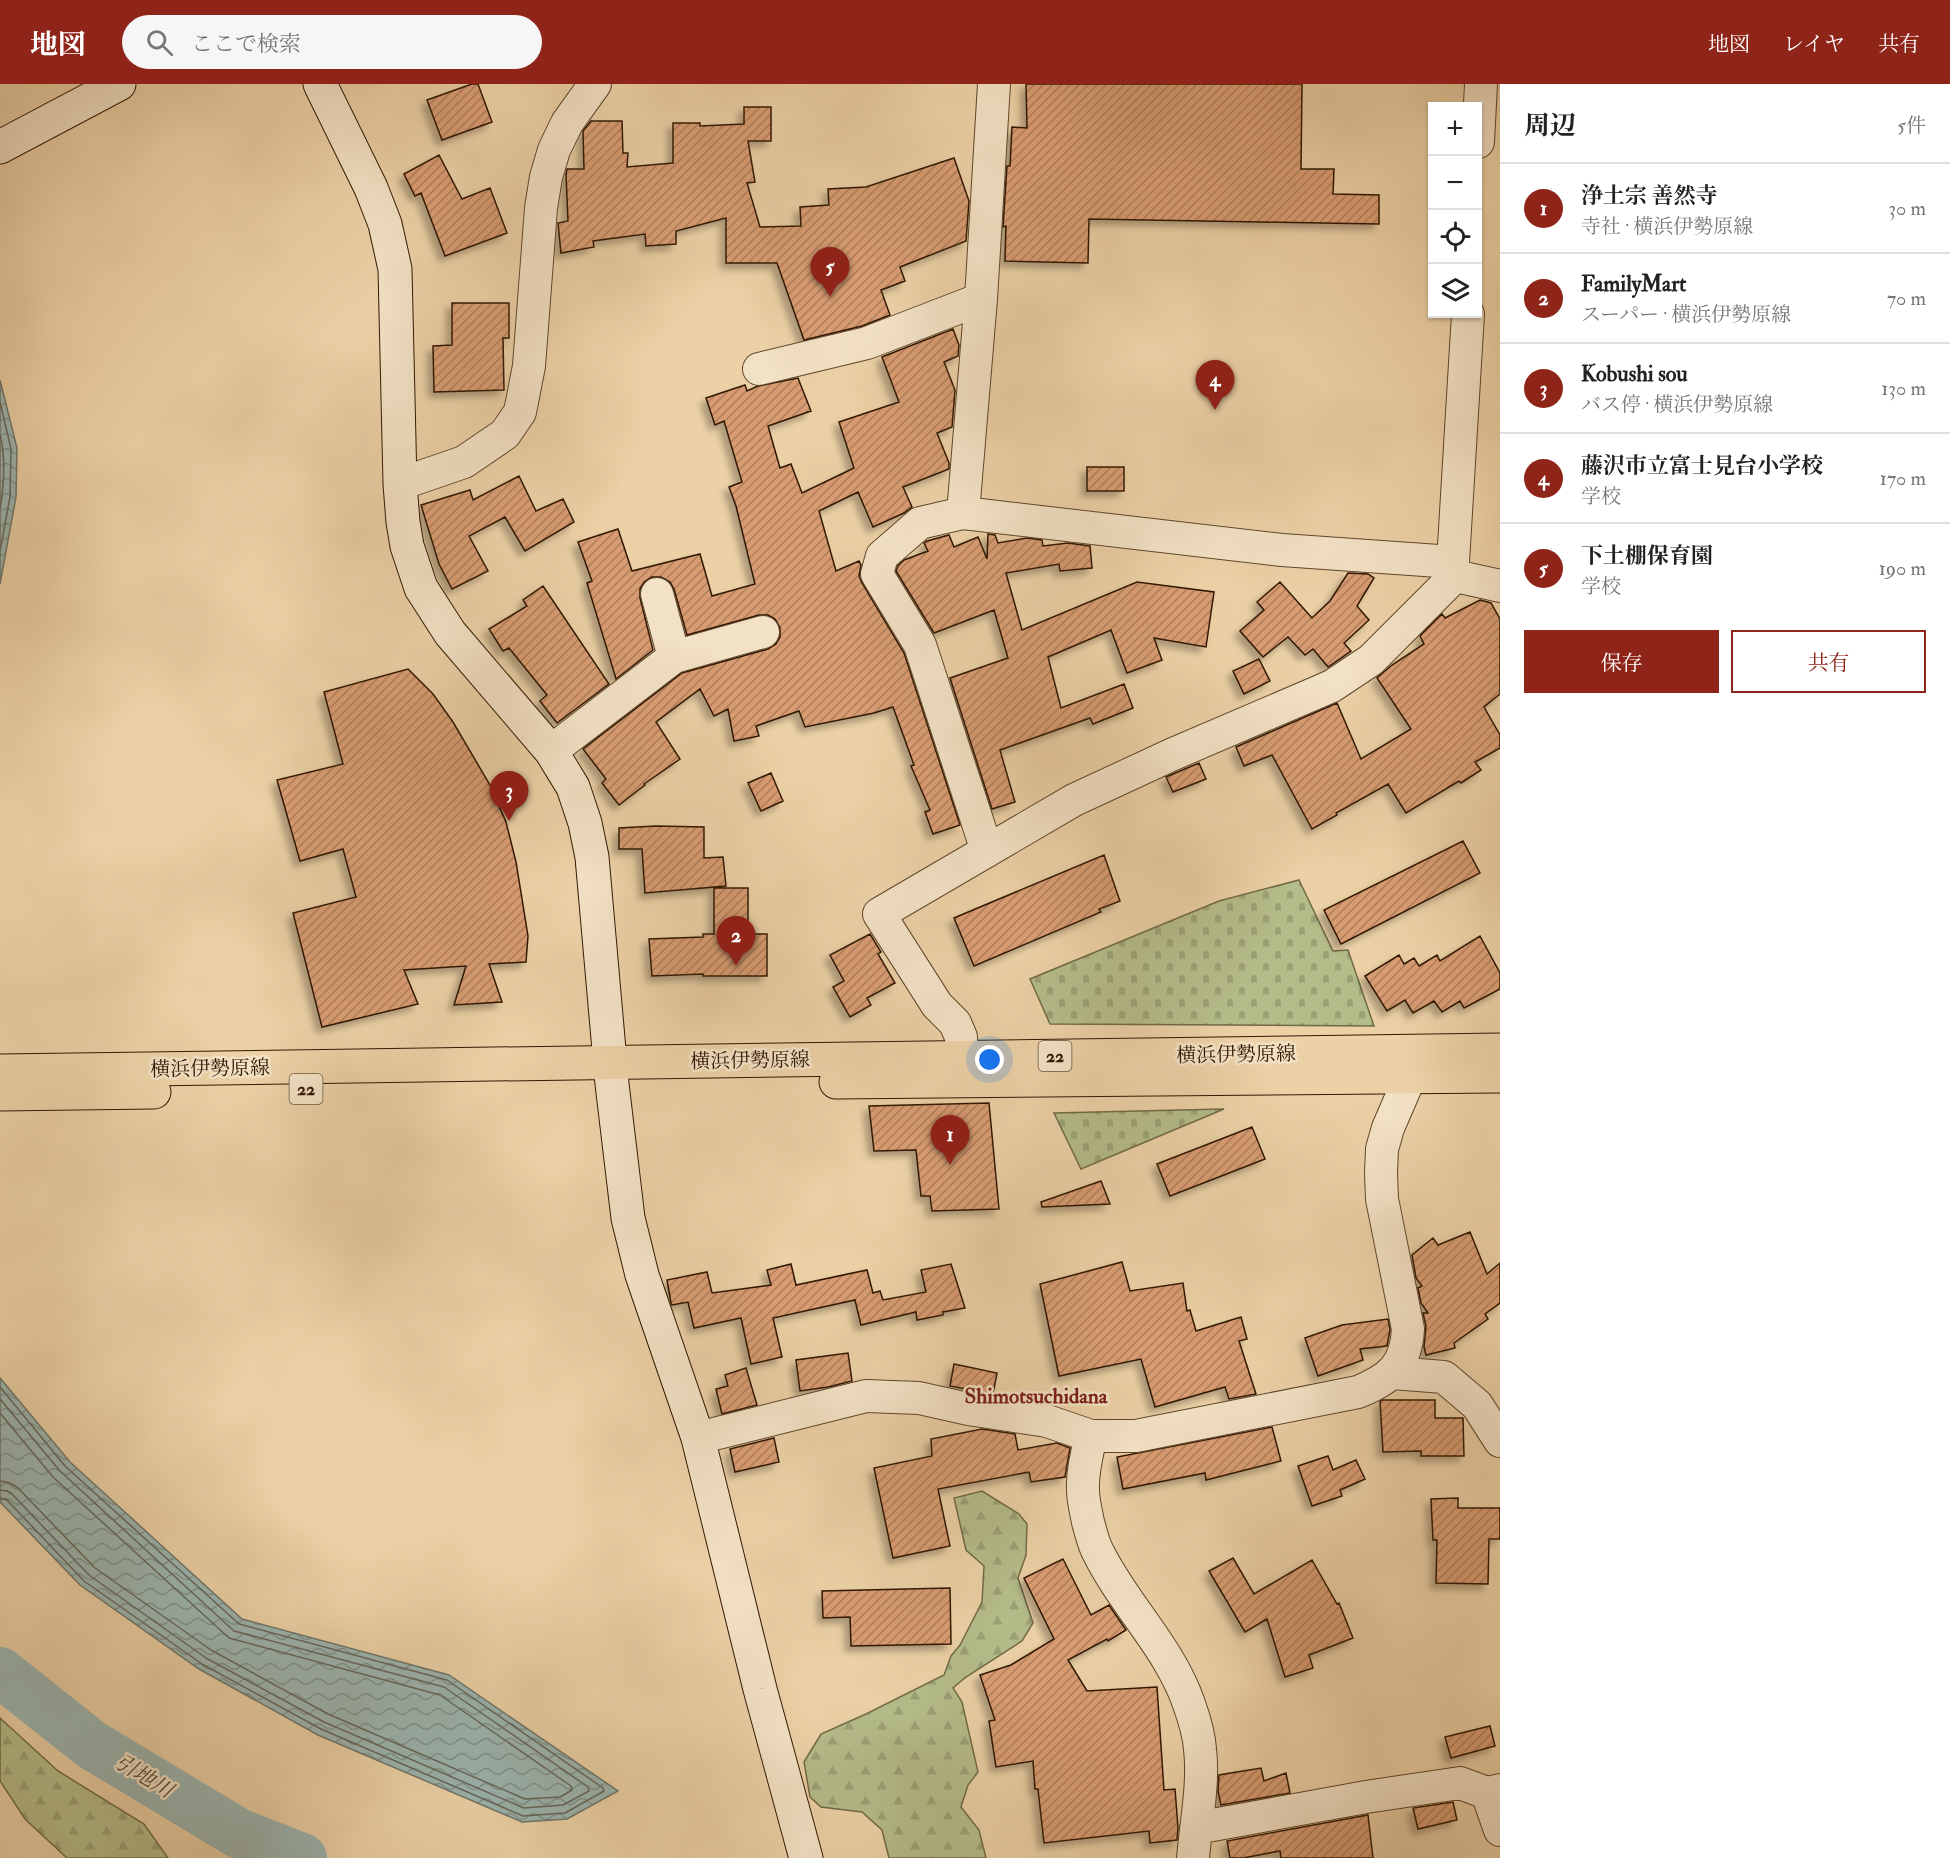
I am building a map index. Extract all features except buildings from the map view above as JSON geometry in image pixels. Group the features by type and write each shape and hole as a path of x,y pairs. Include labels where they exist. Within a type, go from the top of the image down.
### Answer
{"main road":[{"name":"横浜伊勢原線","path":"0,1094 611,1073 962,1058 1500,1050"},
{"name":"横浜伊勢原線","path":"0,1071 1500,1076"}],"street":[{"path":"0,147 119,84"},
{"path":"320,84 371,188 382,215 396,269 400,484 407,546 421,588 450,633 551,751 573,787 585,823 592,857 611,1073 628,1218 642,1275 698,1438 760,1689 806,1858"},
{"path":"400,484 464,462 505,434 520,412 529,366 541,208 546,177 554,150 567,123 595,84"},
{"path":"963,513 981,299 994,84"},
{"path":"1480,102 1481,84"},
{"path":"759,369 867,343 981,299"},
{"path":"962,1058 961,1037 955,1023 937,1005 879,914 1074,800 1171,755 1332,686 1371,660 1454,569 1468,318"},
{"path":"987,851 920,645 878,574 882,556 920,523 963,513 1454,569 1500,586"},
{"path":"657,594 674,657"},
{"path":"551,751 674,657 763,632"},
{"path":"698,1438 866,1396 919,1398 968,1409 1047,1421 1091,1436 1136,1436 1358,1392 1376,1385 1392,1373 1402,1360 1407,1345 1408,1329 1382,1199 1382,1149 1388,1128 1410,1077 1444,1051"},
{"path":"1392,1373 1444,1377 1477,1405 1500,1441"},
{"path":"1091,1436 1083,1491 1086,1514 1096,1550 1173,1670 1189,1702 1195,1723 1200,1749 1195,1843 1366,1797 1460,1783 1494,1791 1500,1830"}],"green space":[{"path":"1299,880 1333,951 1348,950 1374,1026 1050,1024 1030,979 1219,901"},
{"path":"1224,1109 1081,1169 1054,1113"},
{"path":"982,1491 1019,1514 1027,1524 1026,1555 1018,1578 1033,1623 1022,1641 953,1688 962,1702 978,1772 968,1785 961,1807 979,1830 986,1858 889,1858 882,1830 862,1812 821,1807 810,1797 804,1762 821,1734 944,1675 951,1656 960,1645 982,1602 984,1566 966,1550 954,1498"},
{"path":"0,1718 58,1771 144,1824 168,1858 67,1858 25,1819 0,1781"}],"water":[{"path":"0,380 17,448 16,497 0,584"},
{"path":"0,1378 70,1462 242,1619 449,1675 618,1791 567,1819 522,1822 318,1735 199,1669 80,1585 0,1502"}],"waterway":[{"name":"引地川","path":"0,1672 92,1745 238,1833 302,1858"}],"place":[{"name":"下土棚保育園","path":"830,297"},
{"name":"藤沢市立富士見台小学校","path":"1215,410"},
{"name":"Kobushi sou","path":"509,821"},
{"name":"FamilyMart","path":"736,966"},
{"name":"浄土宗 善然寺","path":"950,1165"}],"district":[{"name":"Shimotsuchidana","path":"1036,1396"}]}
